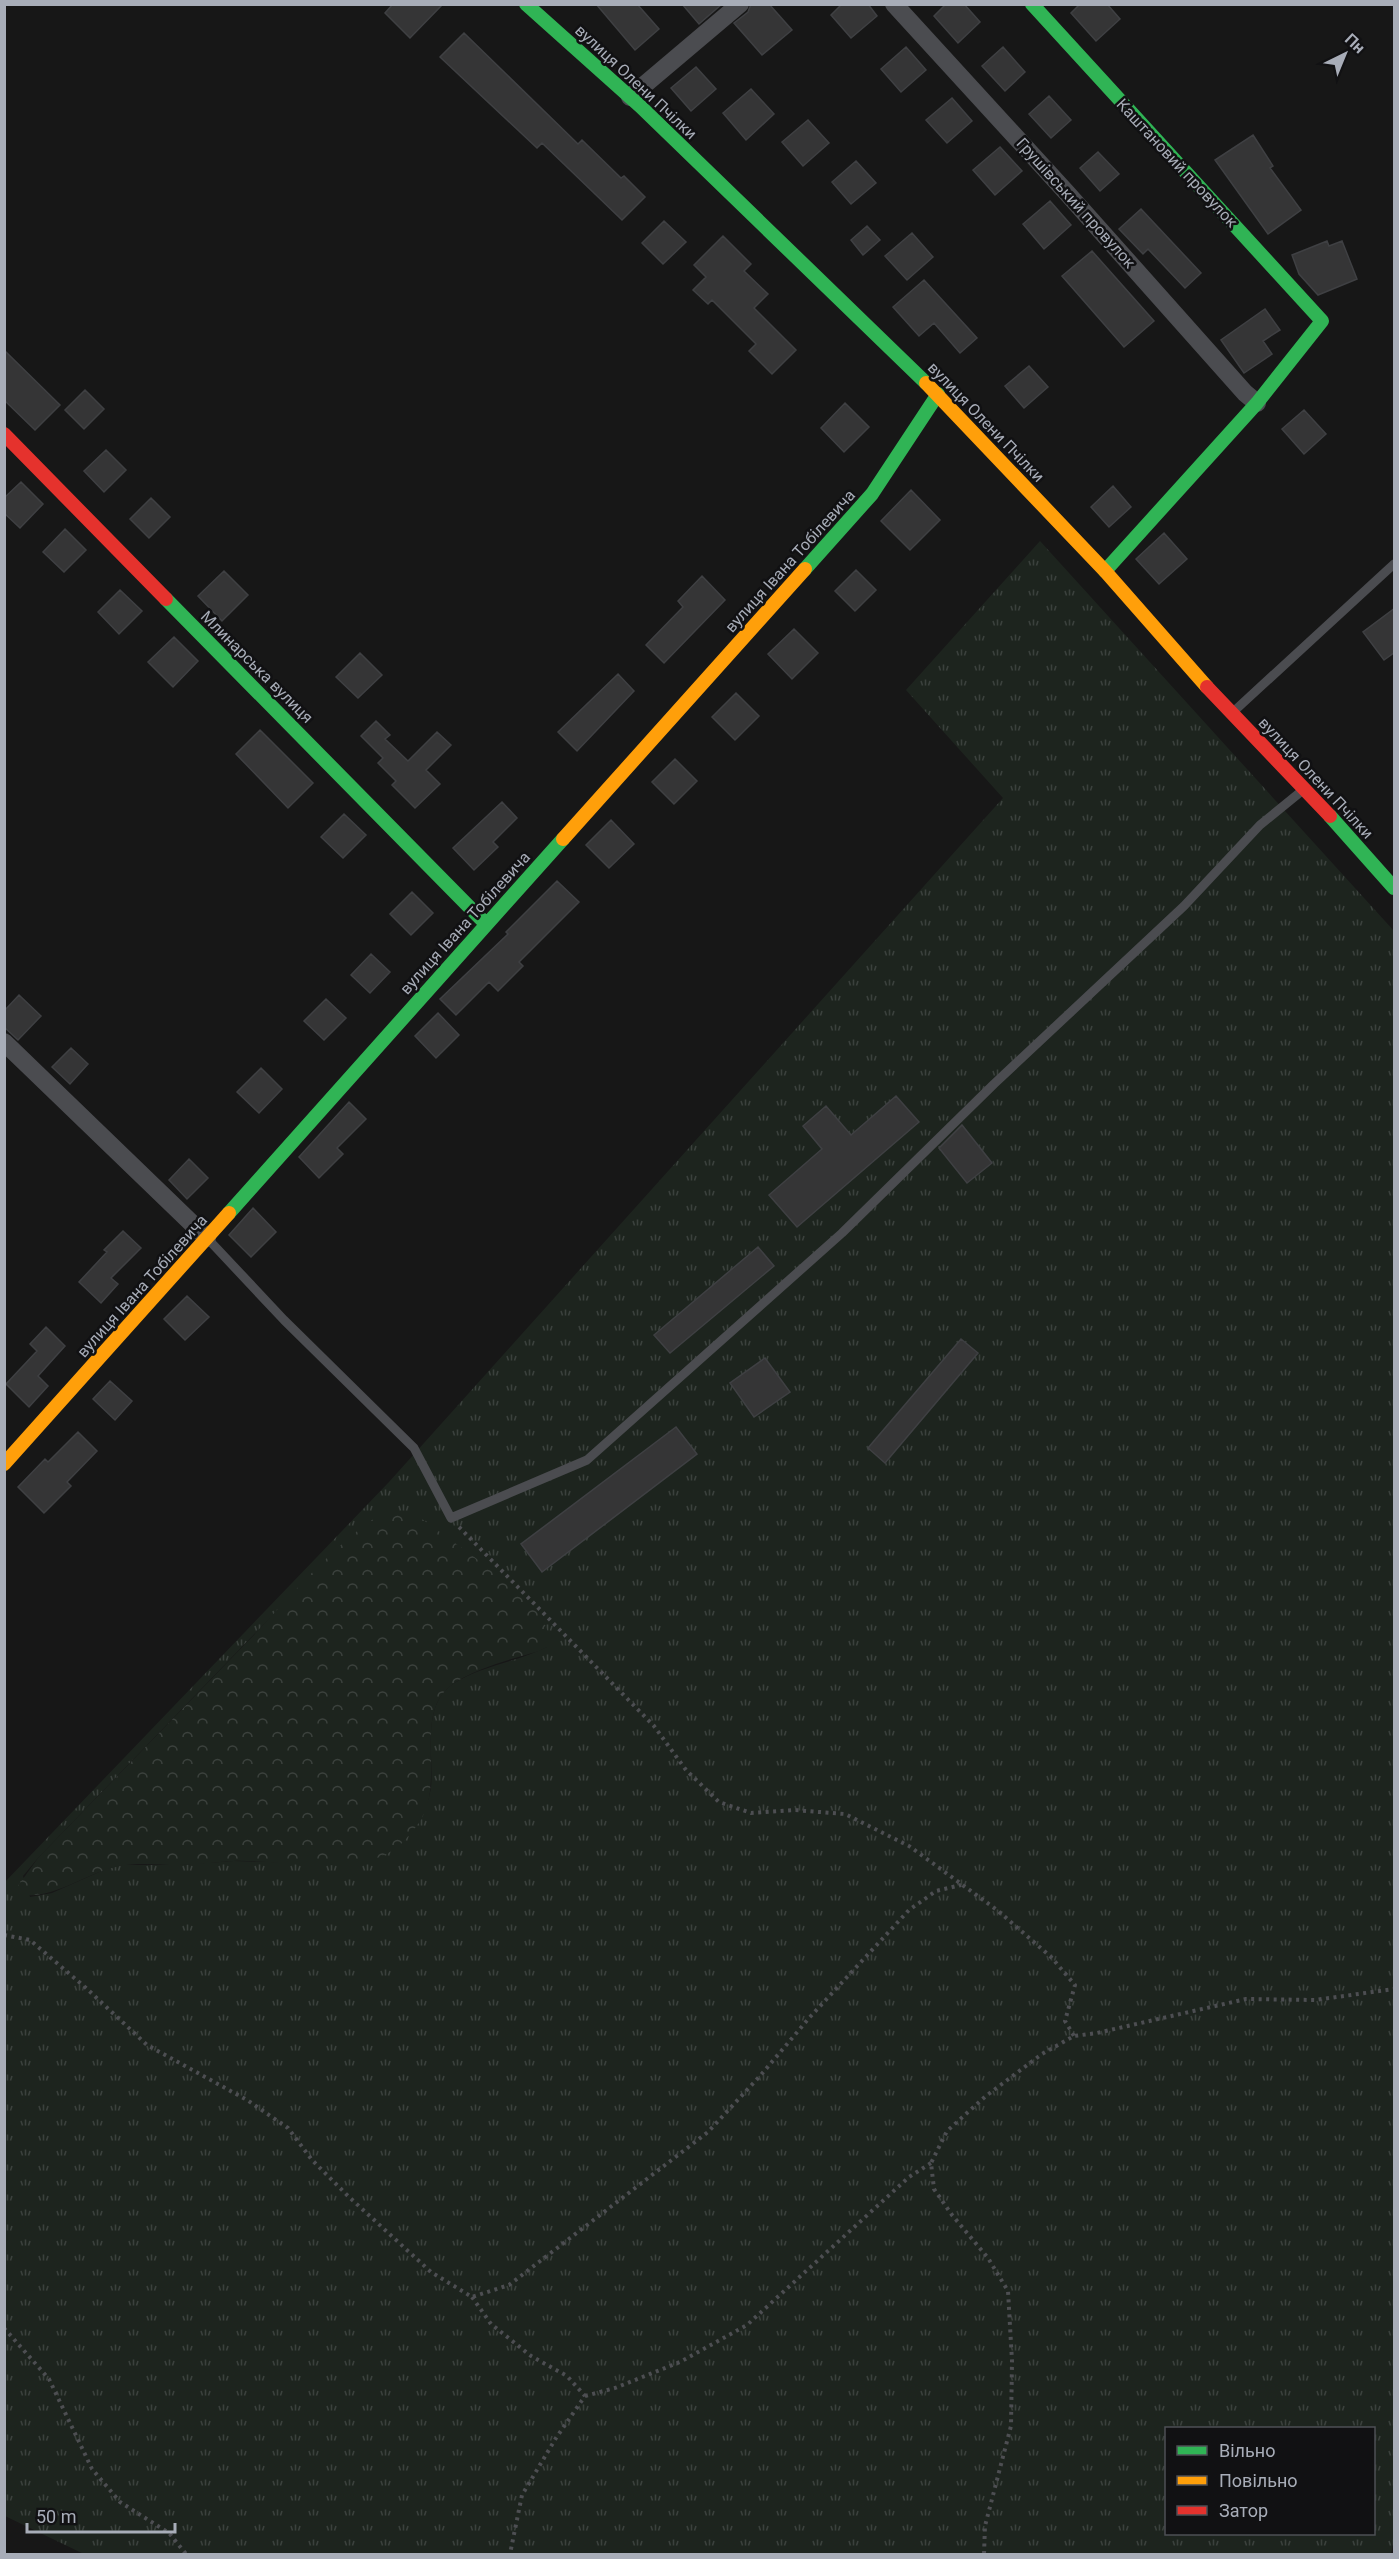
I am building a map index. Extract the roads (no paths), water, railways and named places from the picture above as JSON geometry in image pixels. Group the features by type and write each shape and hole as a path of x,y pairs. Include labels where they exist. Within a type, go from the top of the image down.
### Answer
{"street":[{"name":"вулиця Олени Пчілки","path":"526,4 630,97 938,394 1105,571 1231,714 1305,788 1395,888"},
{"path":"630,97 740,4"},
{"name":"Грушівський провулок","path":"894,4 1075,201 1245,393 1257,402"},
{"name":"Каштановий провулок","path":"1032,4 1322,321 1257,402"},
{"name":"вулиця Івана Тобілевича","path":"4,1464 872,494 938,394"},
{"path":"1105,571 1257,402"},
{"name":"Млинарська вулиця","path":"4,434 486,924"},
{"path":"4,1042 207,1238"}],"lane":[{"path":"1231,714 1395,564"},
{"path":"207,1238 284,1320 414,1448 450,1518 587,1461 842,1233 994,1084 1184,906 1260,825 1305,788"}]}
